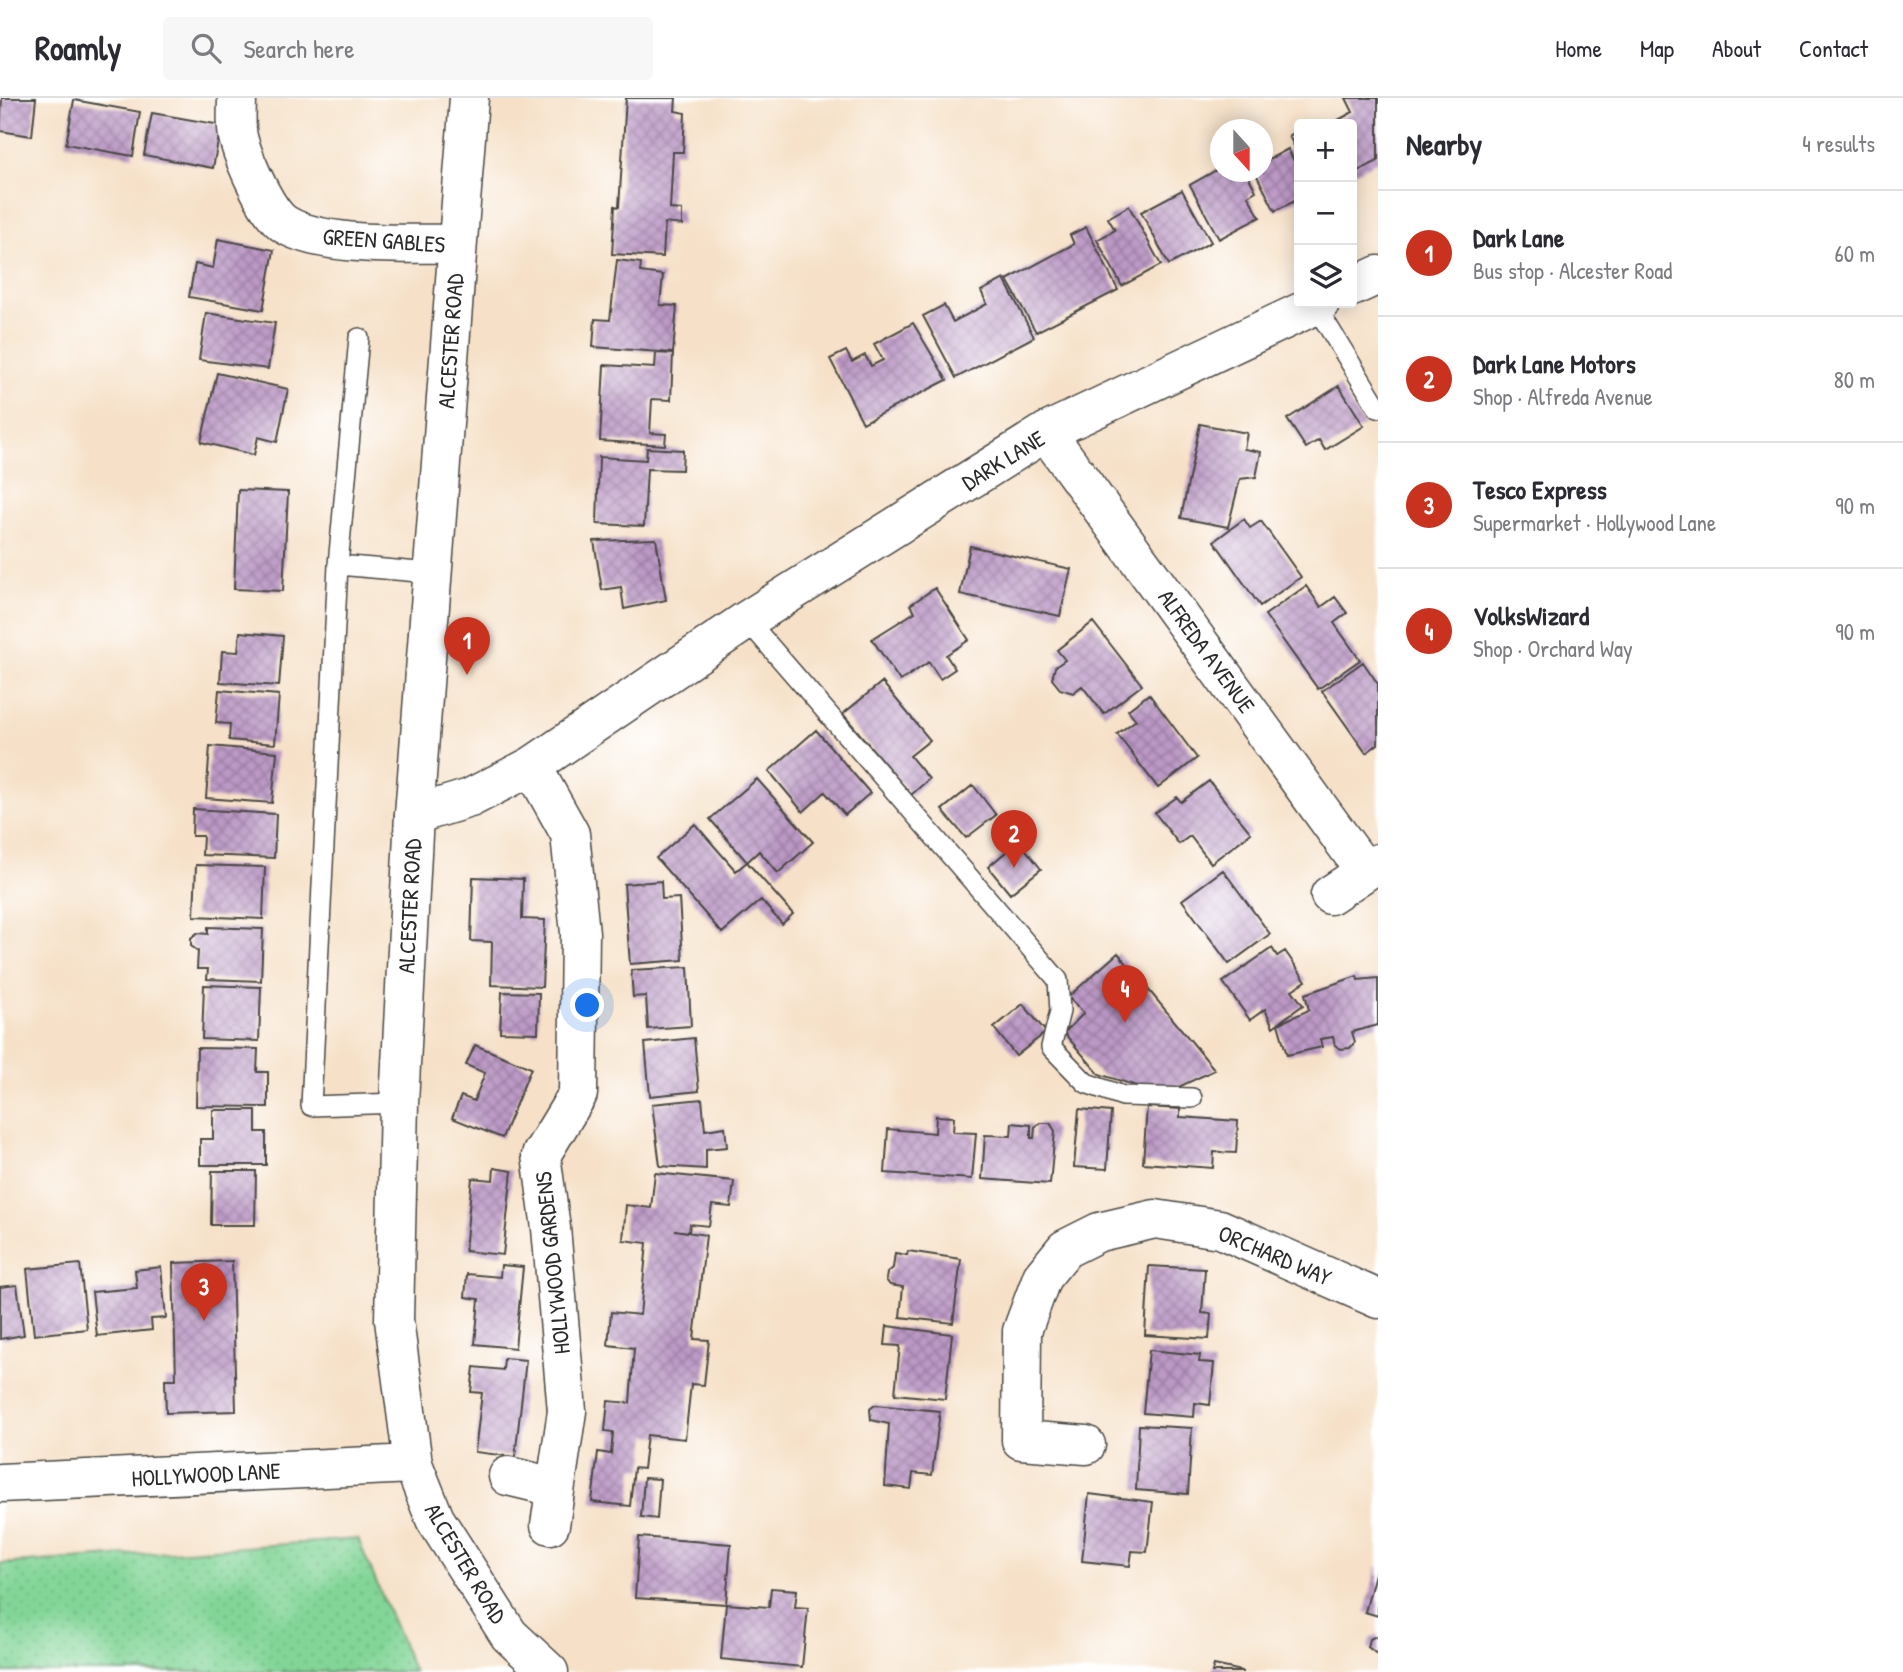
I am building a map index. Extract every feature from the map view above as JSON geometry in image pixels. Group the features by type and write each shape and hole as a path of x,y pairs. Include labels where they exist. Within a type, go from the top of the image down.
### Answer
{"street":[{"name":"GREEN GABLES","path":"237,98 238,140 268,207 284,224 306,234 367,242 457,244"},
{"name":"ALCESTER ROAD","path":"469,98 430,573 414,815 399,1103 394,1320 413,1464 435,1519 509,1635 549,1672"},
{"path":"1357,285 1378,275"},
{"name":"DARK LANE","path":"414,815 470,798 532,766 747,620 1046,432 1309,308"},
{"name":"ALFREDA AVENUE","path":"1046,432 1371,867 1330,895"},
{"name":"HOLLYWOOD GARDENS","path":"532,766 570,834 580,933 578,1094 541,1155 551,1228 567,1411 550,1525"},
{"name":"ORCHARD WAY","path":"1086,1446 1021,1440 1022,1331 1042,1277 1065,1249 1099,1232 1155,1219 1220,1229 1378,1299"},
{"name":"HOLLYWOOD LANE","path":"0,1483 413,1464"},
{"path":"508,1476 554,1486"}],"lane":[{"path":"1319,308 1378,408"},
{"path":"359,338 338,565 311,1106 399,1103"},
{"path":"338,565 430,573"},
{"path":"747,620 1058,979 1060,1011 1051,1047 1086,1083 1123,1096 1192,1098"}],"green space":[{"path":"358,1539 414,1672 0,1672 0,1564"}],"building":[{"path":"2,98 36,98 32,136 0,131"},
{"path":"626,98 676,98 675,111 685,113 683,152 673,152 670,209 682,210 682,225 665,223 663,257 612,254 615,206 619,207"},
{"path":"1346,98 1378,98 1378,161 1357,172 1357,119 1340,119 1353,112"},
{"path":"74,100 140,112 133,156 66,144"},
{"path":"152,113 221,125 213,168 144,155"},
{"path":"1294,133 1294,146 1289,136"},
{"path":"1288,149 1294,161 1294,202 1275,211 1260,182 1273,182 1273,157"},
{"path":"1210,174 1210,182 1251,182 1256,191 1248,196 1260,217 1219,239 1190,185"},
{"path":"1182,190 1211,242 1169,265 1141,212"},
{"path":"1129,206 1161,265 1122,286 1097,240 1115,230 1108,218"},
{"path":"1086,227 1118,290 1036,332 1007,280 1074,244 1070,235"},
{"path":"218,239 274,250 263,310 189,297 195,264 213,268"},
{"path":"617,260 641,263 640,272 663,275 660,305 677,306 673,353 593,347 595,319 610,320"},
{"path":"1004,279 1034,337 956,378 923,316 944,305 953,322 987,304 981,291"},
{"path":"206,313 275,323 268,369 199,360"},
{"path":"913,323 947,380 863,423 830,359 846,351 852,362 865,355 871,366 883,360 874,344"},
{"path":"656,353 673,354 671,400 652,399 650,433 666,434 665,445 600,441 604,365 655,368"},
{"path":"217,373 288,389 277,442 258,437 254,455 201,442"},
{"path":"1339,386 1364,426 1325,450 1319,440 1306,448 1287,419"},
{"path":"1200,424 1247,433 1244,449 1261,452 1256,477 1240,479 1228,527 1181,518"},
{"path":"647,448 683,450 682,470 647,469 644,526 597,524 599,457 646,460"},
{"path":"238,490 288,492 283,591 234,589"},
{"path":"1244,519 1250,528 1261,521 1301,577 1260,606 1214,541"},
{"path":"656,539 666,600 624,609 621,587 602,590 594,541"},
{"path":"970,546 1071,569 1060,616 960,594"},
{"path":"1306,586 1321,607 1335,597 1347,613 1334,623 1360,660 1318,689 1265,615"},
{"path":"935,588 969,640 946,655 955,669 940,679 929,662 900,681 872,639 915,612 910,605"},
{"path":"1093,622 1142,685 1104,714 1082,686 1073,693 1060,689 1052,679 1055,667 1065,660 1057,650"},
{"path":"240,632 283,636 279,686 220,682 222,651 238,652"},
{"path":"1363,662 1378,684 1378,744 1366,753 1322,691"},
{"path":"882,682 930,740 910,756 929,779 911,795 843,714"},
{"path":"219,690 279,695 275,744 229,740 230,724 216,723"},
{"path":"1149,694 1197,758 1158,788 1117,734 1136,720 1128,710"},
{"path":"816,730 870,793 845,815 825,792 803,812 769,771"},
{"path":"210,746 277,752 272,803 206,798"},
{"path":"757,779 813,842 778,873 759,851 747,862 710,819"},
{"path":"1209,781 1251,833 1211,863 1190,836 1179,844 1155,813 1177,797 1181,802"},
{"path":"973,785 996,815 966,838 942,810"},
{"path":"193,809 276,814 274,858 202,855 203,836 192,836"},
{"path":"695,824 736,871 747,862 793,914 782,924 761,900 722,933 656,858"},
{"path":"1019,841 1041,869 1010,894 988,867"},
{"path":"196,865 265,867 263,919 194,916"},
{"path":"1223,870 1270,934 1229,964 1182,900"},
{"path":"473,877 523,879 522,919 545,920 542,987 491,985 492,942 471,941"},
{"path":"661,881 662,899 679,898 683,960 630,964 624,884"},
{"path":"208,927 263,929 261,981 207,979 208,969 197,969 198,951 191,946 191,938 197,933 208,934"},
{"path":"1272,948 1277,956 1285,951 1306,981 1292,990 1303,1005 1273,1027 1265,1009 1250,1020 1223,982"},
{"path":"1118,953 1215,1070 1168,1092 1146,1089 1099,1074 1064,1033 1084,1013 1068,997"},
{"path":"688,967 691,1026 648,1029 646,996 633,997 631,970"},
{"path":"1357,976 1358,980 1378,978 1378,1025 1352,1032 1355,1042 1350,1048 1340,1049 1335,1045 1333,1037 1320,1039 1322,1047 1287,1055 1278,1024 1309,1010 1305,994"},
{"path":"204,985 261,987 259,1041 202,1039"},
{"path":"502,992 539,993 538,1033 500,1032"},
{"path":"1023,1004 1046,1032 1016,1056 994,1028"},
{"path":"694,1038 699,1091 650,1096 645,1043"},
{"path":"475,1045 531,1068 502,1138 452,1118 461,1096 474,1101 485,1073 466,1065"},
{"path":"197,1048 258,1049 257,1072 268,1072 268,1107 196,1106"},
{"path":"702,1099 705,1130 725,1127 727,1147 706,1149 706,1169 660,1166 652,1104"},
{"path":"1147,1107 1180,1109 1180,1117 1238,1121 1236,1153 1214,1152 1213,1168 1143,1163"},
{"path":"1079,1109 1111,1112 1107,1169 1074,1167"},
{"path":"213,1110 256,1110 256,1132 266,1132 266,1165 200,1165 200,1139 213,1139"},
{"path":"936,1116 954,1117 953,1132 976,1133 972,1179 885,1173 888,1129 935,1133"},
{"path":"1012,1123 1031,1125 1031,1138 1034,1138 1035,1127 1040,1123 1050,1123 1055,1131 1050,1184 982,1179 985,1135 1011,1136"},
{"path":"494,1168 512,1171 503,1255 465,1251 472,1178 493,1180"},
{"path":"212,1171 256,1171 255,1225 211,1225"},
{"path":"655,1173 734,1181 731,1207 712,1205 709,1226 690,1224 689,1232 675,1230 706,1235 694,1339 709,1340 704,1385 691,1384 685,1439 647,1435 643,1469 634,1468 630,1506 592,1502 598,1452 611,1454 613,1432 605,1431 608,1401 630,1403 634,1348 608,1345 611,1312 640,1315 647,1243 623,1240 626,1205 651,1208"},
{"path":"908,1251 961,1259 953,1323 900,1317 903,1287 890,1285 886,1280 887,1273 893,1268 895,1253 907,1255"},
{"path":"232,1261 236,1411 166,1413 165,1379 176,1379 173,1263"},
{"path":"80,1264 87,1329 34,1335 27,1269"},
{"path":"501,1265 523,1267 515,1348 475,1344 479,1299 465,1297 467,1274 500,1277"},
{"path":"1149,1266 1205,1269 1202,1313 1211,1314 1209,1339 1145,1335"},
{"path":"161,1267 166,1318 151,1319 152,1330 97,1336 92,1292 137,1288 135,1270"},
{"path":"17,1285 24,1335 0,1339 0,1287"},
{"path":"887,1326 952,1334 945,1399 895,1394 900,1346 885,1345"},
{"path":"1149,1350 1200,1355 1199,1362 1214,1363 1210,1405 1195,1403 1194,1417 1143,1413"},
{"path":"504,1358 526,1360 515,1457 475,1452 482,1393 471,1392 474,1367 503,1370"},
{"path":"875,1405 940,1411 932,1475 913,1473 911,1489 885,1486 889,1424 871,1420 870,1409"},
{"path":"1139,1425 1192,1428 1188,1494 1136,1490"},
{"path":"644,1478 660,1479 657,1519 641,1517"},
{"path":"1089,1494 1153,1502 1147,1552 1132,1551 1130,1566 1082,1561"},
{"path":"639,1537 731,1544 726,1604 635,1598"},
{"path":"1378,1566 1378,1616 1365,1612"},
{"path":"771,1588 797,1590 795,1607 808,1608 802,1667 721,1659 726,1604 769,1607"},
{"path":"1376,1636 1378,1655 1368,1647 1370,1639"},
{"path":"1214,1665 1242,1671 1242,1672 1212,1672"}],"place":[{"name":"Dark Lane","path":"467,675"},
{"name":"Dark Lane Motors","path":"1014,868"},
{"name":"VolksWizard","path":"1125,1023"},
{"name":"Tesco Express","path":"204,1321"}]}
